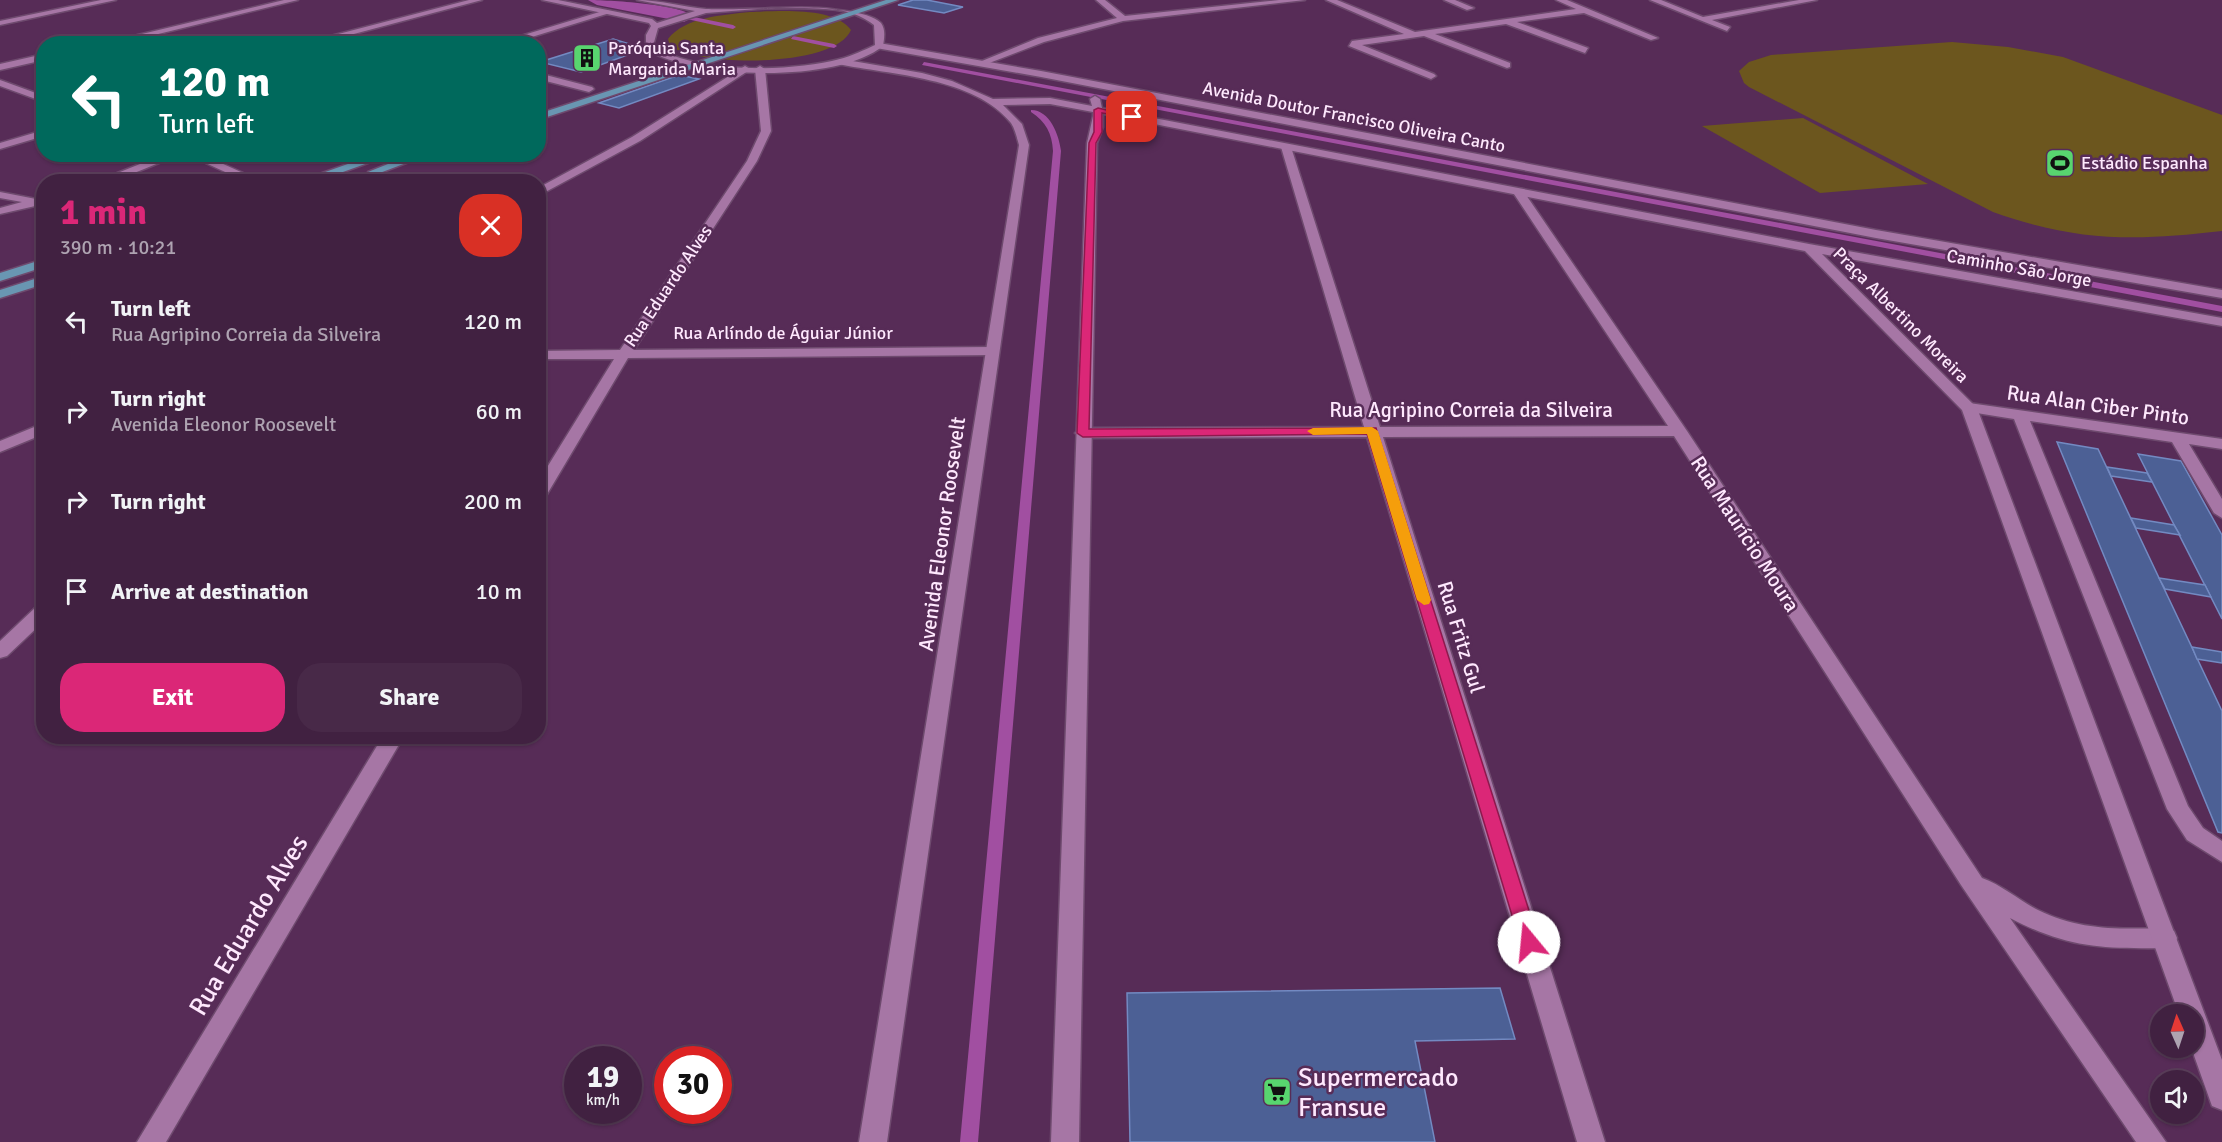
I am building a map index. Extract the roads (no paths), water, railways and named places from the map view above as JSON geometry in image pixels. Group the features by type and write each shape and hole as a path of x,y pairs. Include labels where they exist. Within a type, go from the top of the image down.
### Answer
{"main road":[{"path":"815,15 863,0"},
{"path":"546,114 894,0"},
{"path":"546,102 693,54"},
{"path":"327,174 363,162"},
{"path":"366,174 401,162"},
{"path":"0,277 36,266"},
{"path":"0,294 36,282"}],"street":[{"path":"0,23 112,0"},
{"path":"139,36 294,0"},
{"path":"336,36 478,0"},
{"path":"546,0 652,21 655,26"},
{"path":"641,0 658,1 705,11"},
{"path":"1100,0 1123,19"},
{"path":"981,63 1041,40 1123,19 1301,0"},
{"path":"1330,0 1508,65"},
{"path":"1449,0 1470,8"},
{"path":"1560,0 1654,38"},
{"path":"1654,0 1727,29"},
{"path":"1745,0 1767,8"},
{"path":"1704,19 1813,0"},
{"path":"771,6 837,8 856,12 876,22 879,27 879,46 841,62 760,69 694,66 672,61 656,54 649,47 650,35 655,26 705,11 771,6"},
{"path":"1431,76 1352,44 1586,10"},
{"path":"526,36 609,12"},
{"path":"1506,22 1585,50"},
{"name":"Avenida Doutor Francisco Oliveira Canto","path":"879,46 981,63 1821,224"},
{"path":"870,66 906,51"},
{"path":"0,68 36,59"},
{"name":"Avenida Eleonor Roosevelt","path":"841,62 935,79 963,88 1014,117 1023,131 1024,145 873,1142"},
{"path":"546,189 636,139 745,69"},
{"name":"Rua Eduardo Alves","path":"546,483 624,354 752,161 766,130 760,69"},
{"path":"546,78 589,89"},
{"path":"0,83 36,96"},
{"path":"1065,1142 1092,143 1098,132 1097,105 1092,85"},
{"name":"Avenida Doutor Francisco Oliveira Canto","path":"991,102 1050,101 1097,105 1286,147 1811,243"},
{"path":"0,146 36,135"},
{"name":"Rua Fritz Gul","path":"1286,147 1591,1142"},
{"path":"122,174 154,162"},
{"path":"210,162 239,174"},
{"name":"Rua Maurício Moura","path":"1518,191 1679,431 1969,878 2152,1142"},
{"path":"0,195 36,199"},
{"path":"0,211 36,201"},
{"path":"1811,243 1821,224"},
{"name":"Caminho São Jorge","path":"1821,224 2222,294"},
{"name":"Caminho São Jorge","path":"1811,243 2222,322"},
{"name":"Praça Albertino Moreira","path":"1811,243 1969,408"},
{"name":"Rua Arlíndo de Águiar Júnior","path":"546,355 991,351"},
{"path":"1969,408 2189,1004"},
{"name":"Rua Alan Ciber Pinto","path":"1969,408 2222,444"},
{"path":"2020,415 2060,509 2178,809 2195,834 2222,853"},
{"path":"0,447 36,431"},
{"name":"Rua Agripino Correia da Silveira","path":"1083,433 1679,431"},
{"path":"2178,438 2222,513"},
{"path":"0,652 36,618"},
{"name":"Rua Eduardo Alves","path":"151,1142 389,744"},
{"name":"Rua Maurício Moura","path":"1969,878 2006,905 2049,926 2090,938 2165,938"},
{"path":"2204,1046 2222,1097"}],"waterway":[{"path":"597,0 684,17"},
{"path":"684,17 733,27"},
{"path":"793,38 834,46"},
{"path":"924,64 2222,309"},
{"path":"969,1142 1057,151 1051,128 1033,111"}],"place":[{"name":"Paróquia Santa Margarida Maria","path":"587,58"},
{"name":"Estádio Espanha","path":"2060,163"},
{"name":"Supermercado Fransue","path":"1277,1092"}]}
